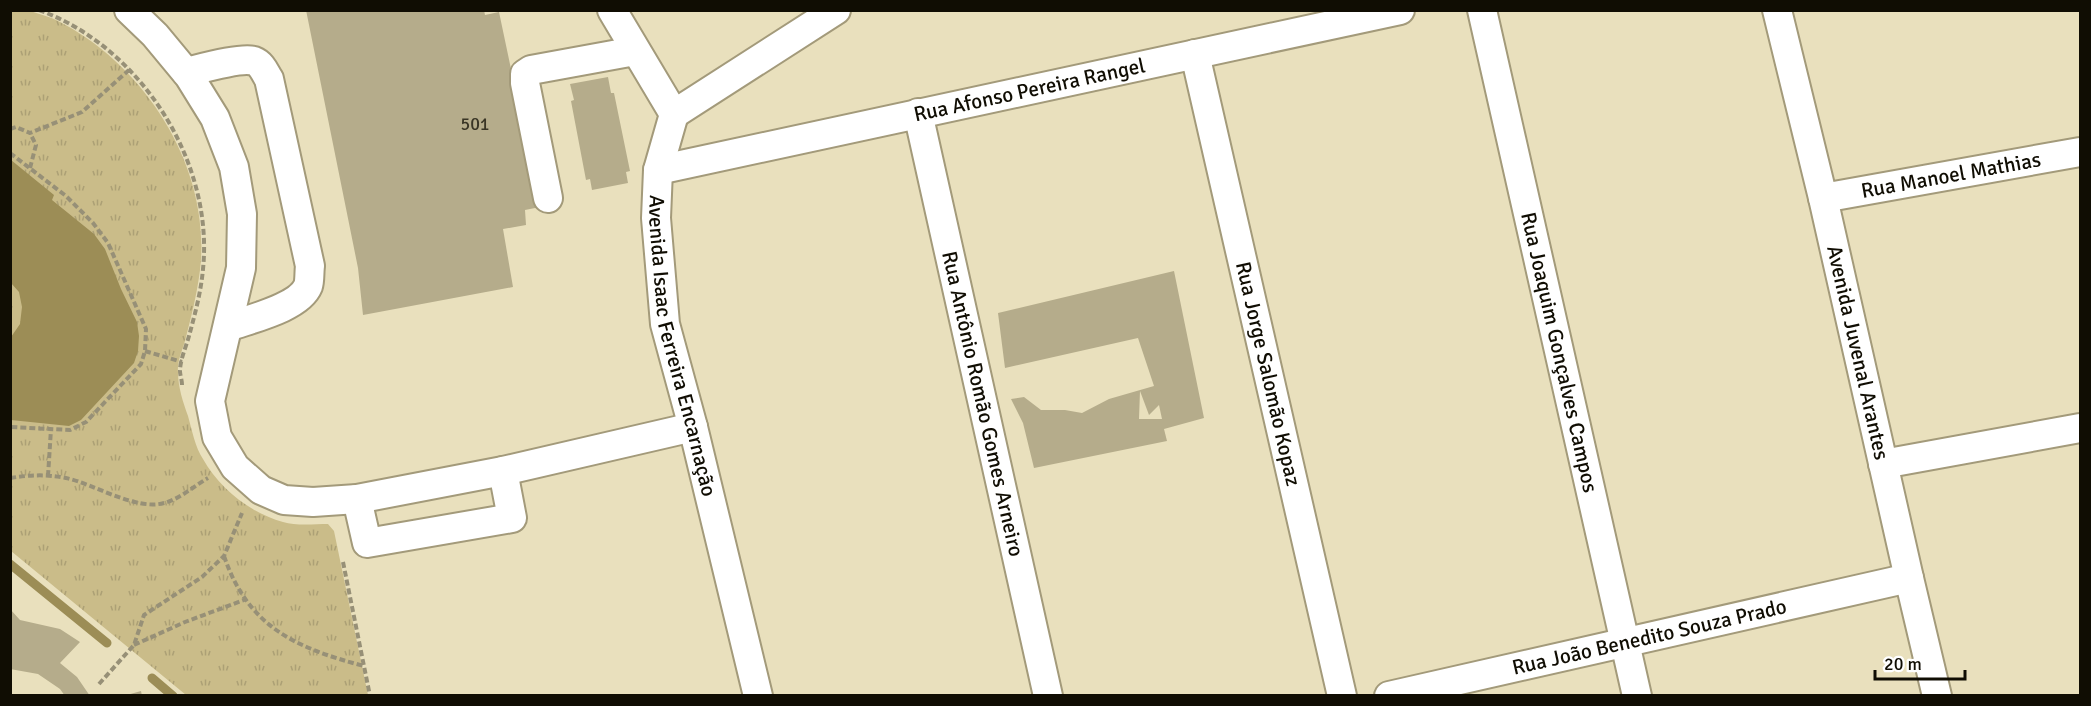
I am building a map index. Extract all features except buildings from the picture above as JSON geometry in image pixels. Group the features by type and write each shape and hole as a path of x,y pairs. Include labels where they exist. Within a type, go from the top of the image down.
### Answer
{"street":[{"path":"129,10 155,34 186,72 214,118 234,167 240,205 241,268 210,401 217,437 235,466 261,490 284,500 313,502 357,499 503,471 693,427"},
{"path":"612,10 674,114 836,10"},
{"name":"Rua Afonso Pereira Rangel","path":"658,170 1400,10"},
{"name":"Rua Joaquim Gonçalves Campos","path":"1482,10 1637,696"},
{"name":"Avenida Juvenal Arantes","path":"1777,10 1823,198 1937,696"},
{"path":"549,198 525,74 531,70 635,51"},
{"name":"Rua Jorge Salomão Kopaz","path":"1195,54 1342,696"},
{"path":"186,72 243,60 254,61 263,68 269,80 310,266 309,284 302,296 288,305 228,327"},
{"name":"Rua Antônio Romão Gomes Arneiro","path":"918,113 1048,696"},
{"name":"Avenida Isaac Ferreira Encarnação","path":"674,114 658,170 656,218 666,324 758,696"},
{"name":"Rua Manoel Mathias","path":"1823,198 2080,152"},
{"path":"1883,464 2080,428"},
{"path":"357,499 367,543 512,518 503,471"},
{"name":"Rua João Benedito Souza Prado","path":"1389,696 1909,578"}],"path":[{"path":"10,129 15,127 30,132 81,112 129,70"},
{"path":"30,132 36,145 30,168"},
{"path":"10,153 66,196 93,223 108,243 146,329 145,351 141,364 86,422 70,430 10,427"},
{"path":"145,351 182,362"},
{"path":"48,476 51,429"},
{"path":"10,478 37,474 68,479 141,504 162,504 216,472"},
{"path":"99,684 134,645 144,615 201,577 224,556 243,512"},
{"path":"224,556 232,580 254,612 287,637 322,655 364,666"},
{"path":"134,645 185,622 244,600"}],"green space":[{"path":"28,10 55,19 90,41 119,65 145,93 167,125 184,159 195,195 201,232 200,270 192,315 178,368 181,394 196,444 203,459 218,480 247,506 283,522 328,524 334,531 368,695 186,695 11,551 10,11"}],"shaded area":[{"path":"11,160 54,195 52,200 94,234 105,249 137,322 138,351 134,363 81,420 69,426 11,420 11,337 20,324 22,307 19,292 11,283"}],"waterway":[{"path":"10,564 107,643"},
{"path":"152,678 173,696"}]}
